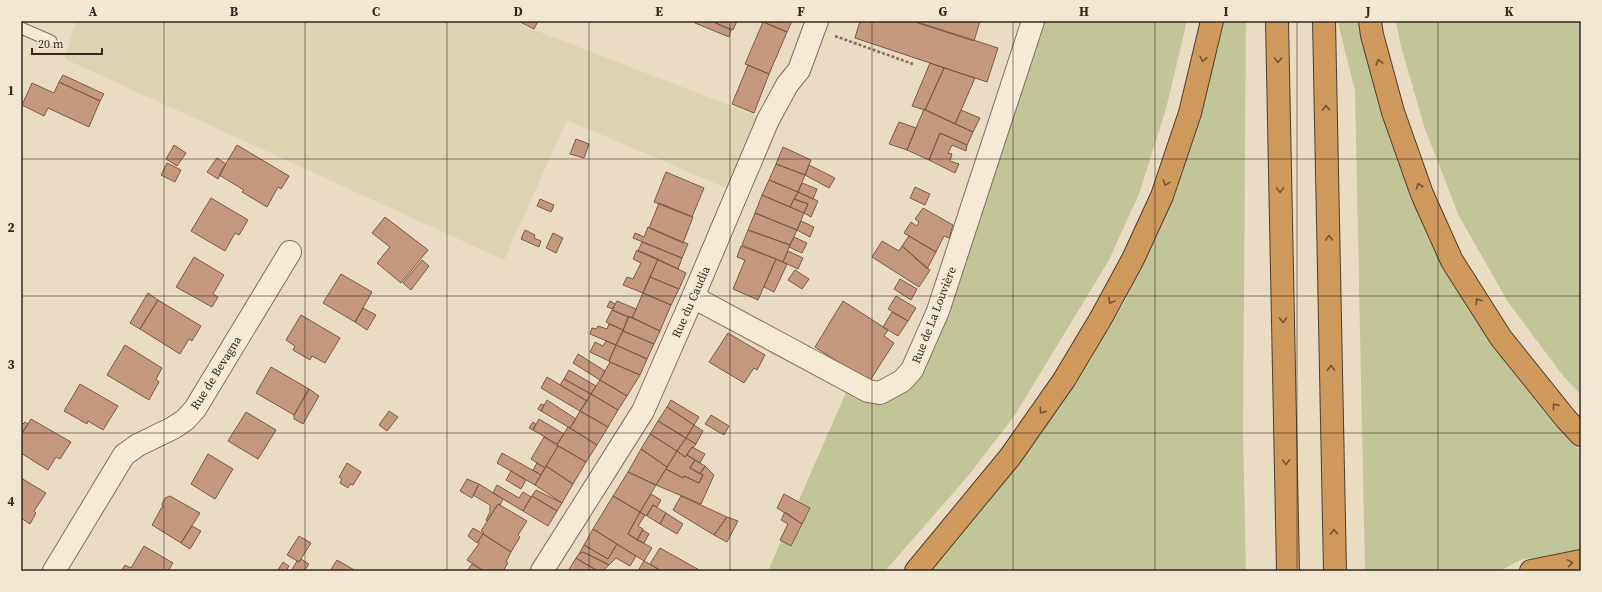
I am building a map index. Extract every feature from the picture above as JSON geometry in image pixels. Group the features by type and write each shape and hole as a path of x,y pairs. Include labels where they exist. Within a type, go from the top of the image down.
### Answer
{"highway":[{"path":"916,571 1010,457 1064,380 1101,318 1133,259 1162,196 1190,113 1212,21"},
{"path":"1277,21 1288,571"},
{"path":"1324,21 1335,571"},
{"path":"1370,21 1372,35 1393,112 1422,194 1452,261 1501,338 1566,419 1581,435"},
{"path":"1531,571 1581,561"}],"street":[{"name":"Rue de La Louvière","path":"693,297 868,391 880,393 902,381 912,370 938,311 1032,21"},
{"name":"Rue du Caudia","path":"542,571 643,411 768,120 786,85 799,70 816,25"},
{"name":"Rue de Bevagna","path":"54,571 124,455 138,445 173,428 185,420 195,409 290,252"}],"lane":[{"path":"21,28 51,42"}],"path":[{"path":"816,25 913,64"}],"shaded area":[{"path":"76,21 511,21 768,120 738,193 567,120 504,260 65,59"}],"green space":[{"path":"1033,21 1187,21 1166,109 1139,194 1109,260 1015,415 968,476 885,571 768,571 851,381 868,391 902,381"},
{"path":"1223,21 1246,21 1243,432 1246,571 930,571 1025,454 1080,376 1125,301 1175,195 1204,105"},
{"path":"1339,21 1361,21 1373,80 1397,156 1430,236 1569,439 1581,451 1581,553 1523,559 1499,571 1365,571 1355,90 1339,27"},
{"path":"1396,21 1581,21 1581,395 1564,377 1508,302 1459,216 1425,129 1400,43"}],"building":[{"path":"538,21 534,29 520,22"},
{"path":"695,21 711,21 731,30 729,37 695,23"},
{"path":"711,21 737,21 733,30"},
{"path":"761,21 792,21 787,32"},
{"path":"860,21 914,21 998,48 987,82 855,38"},
{"path":"919,21 980,21 974,41 918,23"},
{"path":"763,22 787,32 769,74 745,64"},
{"path":"930,63 944,68 925,110 912,106"},
{"path":"748,65 769,74 754,113 732,104"},
{"path":"944,68 975,78 955,124 925,110"},
{"path":"63,75 104,94 100,101 59,82"},
{"path":"59,82 100,101 89,127 48,108 44,116 22,105 32,83 54,93"},
{"path":"924,109 973,132 967,145 940,133 929,160 907,150"},
{"path":"961,110 980,118 973,132 955,124"},
{"path":"899,122 916,128 907,150 889,144"},
{"path":"940,133 967,145 966,151 952,145 948,153 952,154 950,161 959,164 955,173 929,160"},
{"path":"576,139 589,144 584,158 570,154"},
{"path":"174,145 186,153 177,166 166,159"},
{"path":"237,145 289,176 281,189 278,187 267,207 242,192 244,190 219,175"},
{"path":"783,147 811,160 805,175 776,164"},
{"path":"217,158 226,164 218,179 207,172"},
{"path":"167,163 181,170 175,182 161,175"},
{"path":"776,164 805,175 798,192 769,180"},
{"path":"809,165 835,178 829,188 805,175"},
{"path":"666,172 704,188 692,217 654,202"},
{"path":"769,180 798,192 790,207 762,195"},
{"path":"802,183 817,189 813,199 798,192"},
{"path":"915,187 930,194 925,205 910,198"},
{"path":"798,192 818,201 811,217 804,213 808,204 794,199"},
{"path":"762,195 804,213 797,230 755,213"},
{"path":"211,198 248,220 239,235 235,233 225,251 191,231"},
{"path":"540,199 554,205 551,212 537,206"},
{"path":"794,199 808,204 804,213 790,207"},
{"path":"659,203 693,217 683,243 649,228"},
{"path":"923,208 953,225 949,238 944,236 936,252 904,233 911,222 917,226 919,222 915,219"},
{"path":"755,213 797,230 790,245 748,230"},
{"path":"385,217 428,250 401,283 377,263 390,247 372,233"},
{"path":"801,221 814,227 810,237 797,230"},
{"path":"648,227 688,244 682,258 633,238 635,233 644,237"},
{"path":"525,230 535,235 534,238 541,241 539,247 521,239"},
{"path":"748,230 790,245 783,262 742,245"},
{"path":"553,233 563,238 556,253 546,248"},
{"path":"909,236 936,252 927,269 902,246"},
{"path":"794,237 807,243 802,253 789,247"},
{"path":"882,241 899,251 902,246 930,270 919,287 872,257"},
{"path":"642,242 682,258 678,269 638,251"},
{"path":"741,246 776,259 758,300 733,289 745,260 737,257"},
{"path":"637,250 658,259 643,293 623,285 627,277 633,279 641,263 633,259"},
{"path":"788,251 803,258 798,269 783,262"},
{"path":"194,257 224,275 213,294 218,297 212,307 176,287"},
{"path":"658,259 686,273 679,289 650,277"},
{"path":"776,259 787,264 774,292 764,287"},
{"path":"422,260 429,266 411,290 403,283"},
{"path":"795,270 809,279 802,289 788,280"},
{"path":"341,274 372,292 355,322 323,303"},
{"path":"650,277 679,289 671,305 643,293"},
{"path":"900,279 917,289 911,300 894,289"},
{"path":"148,293 158,300 140,329 130,323"},
{"path":"643,293 671,305 660,331 632,318"},
{"path":"896,296 916,308 908,321 888,309"},
{"path":"158,300 201,326 192,341 189,339 180,354 140,329"},
{"path":"610,301 615,304 613,309 607,307"},
{"path":"617,301 636,309 632,318 612,310"},
{"path":"843,301 888,330 884,336 894,343 869,382 815,347"},
{"path":"363,308 376,315 367,330 355,322"},
{"path":"612,310 628,317 623,330 606,322"},
{"path":"892,312 908,321 898,336 883,327"},
{"path":"301,315 340,338 325,363 312,356 310,360 293,350 295,346 286,340"},
{"path":"629,316 660,331 654,344 623,331"},
{"path":"609,324 623,330 616,345 590,334 592,328 596,329 598,326 607,329"},
{"path":"623,331 654,344 647,359 616,345"},
{"path":"728,333 765,355 757,370 754,368 744,383 709,362"},
{"path":"606,341 616,345 609,361 590,352 595,342 603,346"},
{"path":"125,345 162,368 156,379 159,382 149,400 107,375"},
{"path":"616,345 647,359 640,375 609,361"},
{"path":"578,354 605,371 600,380 573,363"},
{"path":"610,362 640,375 627,396 600,380"},
{"path":"271,367 309,389 294,415 256,393"},
{"path":"569,370 596,386 591,394 564,379"},
{"path":"547,377 587,401 580,411 541,388"},
{"path":"564,379 591,394 587,401 560,385"},
{"path":"600,380 627,396 618,410 591,394"},
{"path":"80,384 118,406 103,430 88,421 87,424 64,411"},
{"path":"309,389 319,396 303,424 294,419 294,415"},
{"path":"591,394 618,410 608,427 580,411"},
{"path":"547,400 576,419 570,428 541,411"},
{"path":"671,400 699,417 694,425 667,407"},
{"path":"541,404 544,405 541,411 538,409"},
{"path":"667,407 694,425 686,438 658,421"},
{"path":"389,411 398,417 387,431 379,425"},
{"path":"580,411 608,427 597,445 570,428"},
{"path":"246,412 276,430 258,459 228,441"},
{"path":"711,415 729,426 724,435 705,424"},
{"path":"31,419 71,442 60,459 56,457 48,470 21,453 21,435"},
{"path":"539,419 564,434 557,444 533,430"},
{"path":"658,421 686,438 677,451 650,434"},
{"path":"25,422 28,424 21,435 21,423 23,424"},
{"path":"533,422 536,424 533,430 529,428"},
{"path":"694,425 703,431 696,444 686,438"},
{"path":"568,427 597,445 586,462 557,445"},
{"path":"650,434 677,451 667,467 641,449"},
{"path":"544,437 558,446 545,468 531,459"},
{"path":"686,438 696,444 685,457 677,451"},
{"path":"558,446 586,462 573,484 546,466"},
{"path":"692,447 705,454 700,463 687,455"},
{"path":"641,449 667,467 656,485 628,472"},
{"path":"677,451 685,457 687,455 695,460 690,468 703,475 699,483 684,476 683,478 666,469"},
{"path":"502,453 541,475 535,485 497,463"},
{"path":"208,454 233,469 215,499 191,484"},
{"path":"695,460 705,466 700,474 690,468"},
{"path":"347,463 361,472 353,485 350,484 348,488 340,483 342,479 339,477"},
{"path":"537,463 545,468 541,475 533,470"},
{"path":"546,466 573,484 562,503 535,485"},
{"path":"705,466 714,475 701,504 656,485 666,469 683,478 684,476 699,483 703,475 700,474"},
{"path":"511,471 526,480 521,489 506,480"},
{"path":"628,472 656,485 640,512 613,496"},
{"path":"21,478 46,493 34,511 36,513 30,524 21,518"},
{"path":"467,479 479,484 472,498 460,491"},
{"path":"479,484 503,499 487,521 486,520 490,512 490,505 473,495"},
{"path":"497,485 519,498 523,492 531,497 523,511 493,493"},
{"path":"536,490 562,503 557,511 532,496"},
{"path":"651,494 661,500 657,507 653,505 646,516 640,512"},
{"path":"784,494 810,508 802,524 777,508"},
{"path":"170,496 200,513 181,543 152,525 163,507 162,504 165,498"},
{"path":"532,496 557,511 548,526 523,511"},
{"path":"613,496 640,512 628,534 652,548 644,561 593,529"},
{"path":"681,496 727,517 714,535 673,510"},
{"path":"498,504 527,521 518,535 520,537 511,552 483,534 484,533 481,531"},
{"path":"653,505 666,513 660,524 647,516"},
{"path":"640,512 645,515 638,526 643,529 637,540 628,534"},
{"path":"785,512 802,524 791,546 780,540 788,524 781,520"},
{"path":"666,513 683,524 677,534 660,524"},
{"path":"727,517 738,521 727,542 714,535"},
{"path":"192,526 201,531 190,549 181,543"},
{"path":"473,528 483,534 477,543 468,536"},
{"path":"593,529 617,544 608,559 584,545"},
{"path":"643,530 649,534 644,543 637,540"},
{"path":"483,534 511,552 506,562 508,563 503,571 484,571 467,560 478,545 478,541"},
{"path":"299,536 311,543 299,562 287,555"},
{"path":"617,544 636,556 630,566 616,558 609,565 583,552 579,554 584,545 608,559"},
{"path":"144,546 173,563 168,571 121,571 125,565 131,568"},
{"path":"660,548 701,571 661,571 650,564"},
{"path":"583,552 609,565 603,571 598,571 576,558"},
{"path":"576,558 582,562 598,571 568,571"},
{"path":"301,559 309,564 304,571 291,571 297,561 299,562"},
{"path":"337,560 356,571 330,571"},
{"path":"644,561 660,570 642,571 639,569"},
{"path":"283,562 289,566 286,571 279,571 278,570"},
{"path":"472,564 484,571 467,571"}]}
